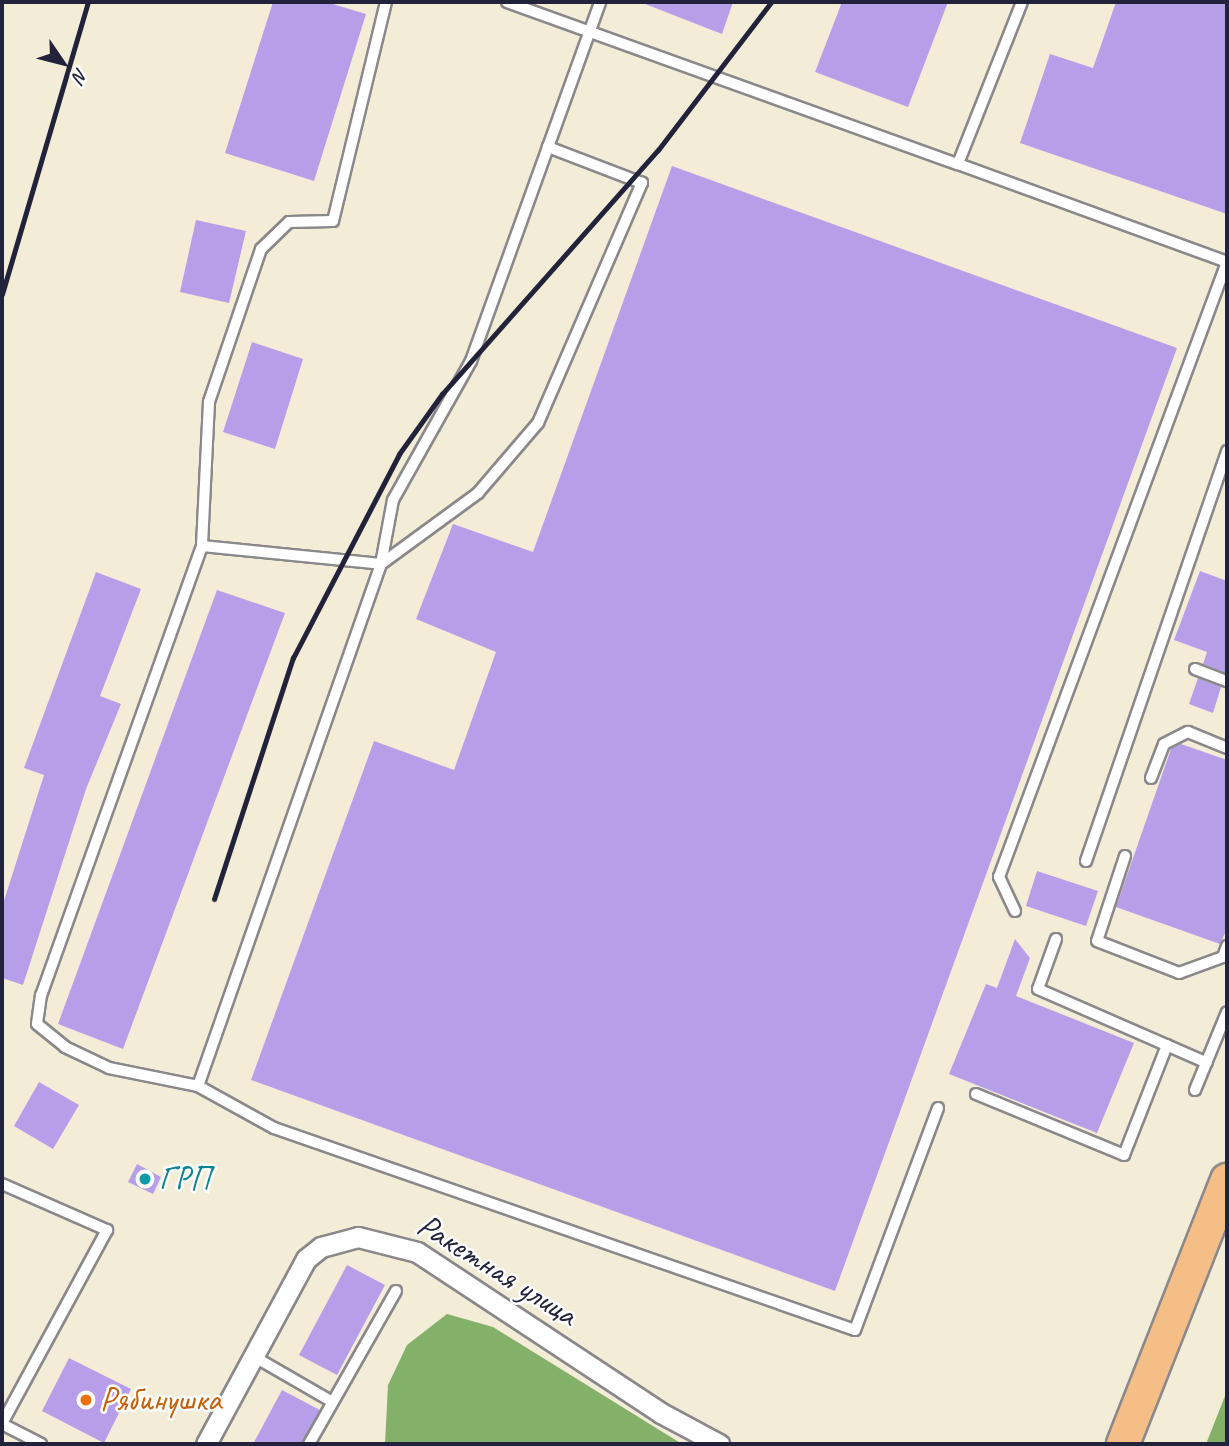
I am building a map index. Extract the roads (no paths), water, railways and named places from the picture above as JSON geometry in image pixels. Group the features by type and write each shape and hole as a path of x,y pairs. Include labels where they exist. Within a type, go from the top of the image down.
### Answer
{"main road":[{"path":"1123,1444 1227,1180"}],"street":[{"name":"Ракетная улица","path":"206,1444 252,1356 313,1253 358,1237 397,1242 719,1444"}],"lane":[{"path":"386,2 333,221 289,222 261,249 209,402 202,546 41,995 37,1024 65,1047 109,1068 198,1086 274,1128 855,1330 938,1108"},
{"path":"508,2 590,27 734,88 958,164 1227,262 999,877 1015,911"},
{"path":"198,1086 381,564 393,500 471,361 600,2"},
{"path":"958,164 1023,2"},
{"path":"202,546 381,564 478,493 538,423 642,183 548,147"},
{"path":"1086,861 1227,451"},
{"path":"1195,669 1227,681"},
{"path":"1151,778 1164,744 1188,732 1227,748"},
{"path":"1125,856 1097,941 1179,974 1223,957 1227,946"},
{"path":"1056,939 1038,989 1207,1063"},
{"path":"1195,1090 1227,1013"},
{"path":"976,1094 1124,1155 1167,1045"},
{"path":"2,1184 107,1230 2,1423 41,1444"},
{"path":"309,1444 331,1401 396,1291"},
{"path":"252,1356 331,1401"}],"railway":[{"path":"2,294 88,2"},
{"path":"214,899 293,658 399,454 442,394 658,150 771,2"}],"place":[{"name":"ГРП","path":"145,1179"},
{"name":"Рябинушка","path":"86,1400"}]}
